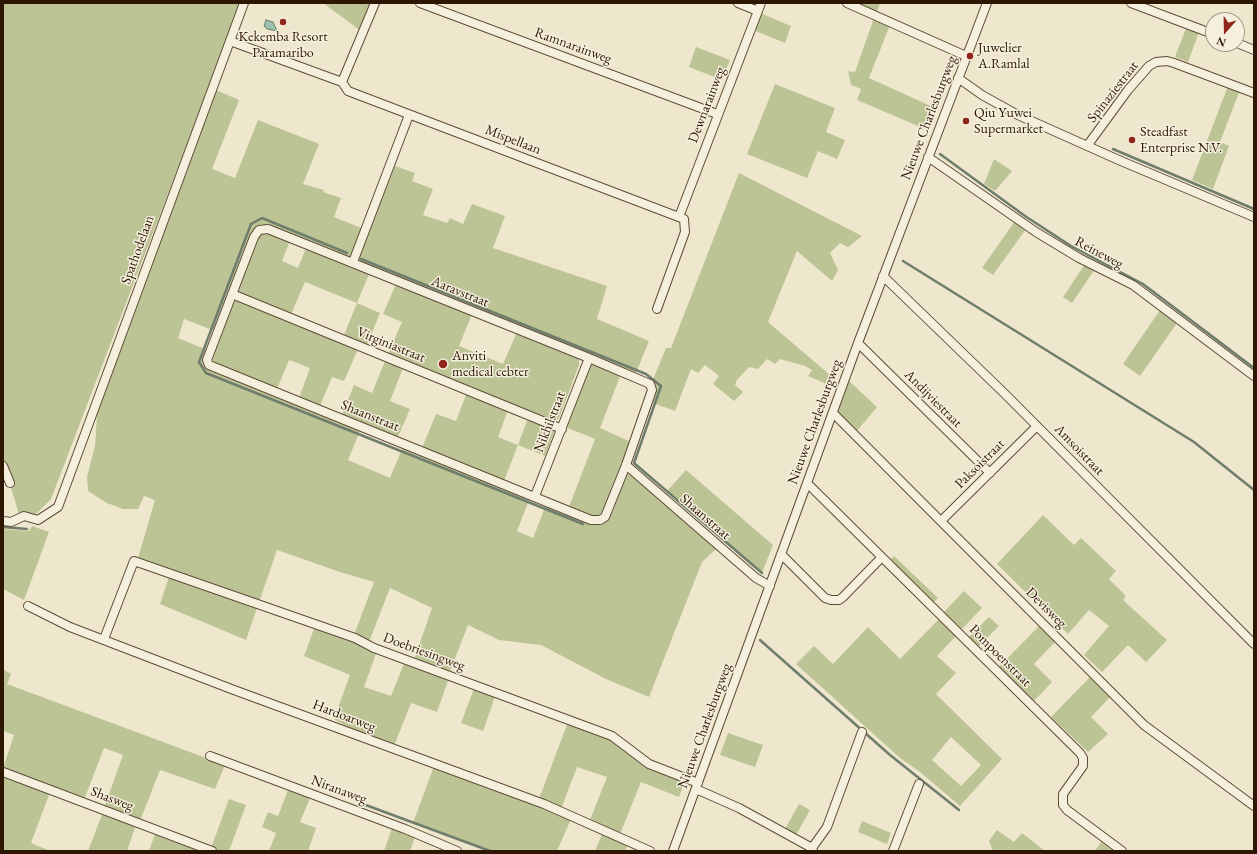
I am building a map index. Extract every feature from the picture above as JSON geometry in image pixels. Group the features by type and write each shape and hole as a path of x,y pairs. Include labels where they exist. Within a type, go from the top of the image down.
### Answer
{"street":[{"name":"Spathodelaan","path":"3,521 11,522 24,516 38,520 44,518 58,507 244,3"},
{"path":"230,41 342,82 375,3"},
{"name":"Ramnarainweg","path":"420,3 717,114"},
{"path":"738,3 759,7"},
{"path":"847,3 966,56"},
{"name":"Nieuwe Charlesburgweg","path":"673,851 806,483 987,3"},
{"path":"1131,3 1205,31"},
{"name":"Dewnarainweg","path":"679,217 759,7"},
{"name":"Spinaziestraat","path":"1087,146 1128,90 1149,66 1156,62 1167,61 1174,63 1254,93"},
{"path":"958,78 982,95 1018,115 1087,146 1254,216"},
{"name":"Mispellaan","path":"342,82 348,91 679,217"},
{"path":"353,262 409,115"},
{"name":"Reineweg","path":"928,157 1036,232 1079,258 1133,285 1254,376"},
{"path":"657,309 685,232 684,220 679,217"},
{"name":"Aaravstraat","path":"259,230 268,229 353,262 650,384"},
{"name":"Shaanstraat","path":"259,230 254,237 207,360 209,365 591,520 600,520 605,517 626,465 652,390 650,384"},
{"name":"Amsoistraat","path":"884,276 1037,426 1254,644"},
{"name":"Virginiastraat","path":"232,294 562,429"},
{"name":"Andijviestraat","path":"858,343 990,473"},
{"name":"Nikhilstraat","path":"535,496 589,358"},
{"name":"Devisweg","path":"833,413 1144,725 1254,806"},
{"name":"Paksoistraat","path":"941,522 1037,426"},
{"name":"Shaanstraat","path":"626,465 756,578 770,586"},
{"path":"3,466 10,483"},
{"name":"Pompoenstraat","path":"806,483 1080,753 1083,758 1083,766 1063,794 1063,805 1067,810 1122,851"},
{"path":"781,554 825,598 831,600 839,600 843,597 882,557"},
{"name":"Doebriesingweg","path":"104,639 134,561 355,638 374,648 612,736 649,764 697,786 739,808 813,850"},
{"name":"Hardoarweg","path":"28,606 44,616 339,730 544,804 650,851"},
{"path":"813,850 827,827 862,732"},
{"name":"Niranaweg","path":"210,756 406,829 457,851"},
{"name":"Shasweg","path":"3,772 212,851"},
{"path":"893,851 919,784"}],"shaded area":[{"path":"3,3 241,3 51,499 35,515 19,514 3,462"},
{"path":"323,3 367,3 371,6 361,31"},
{"path":"856,3 880,3 877,12"},
{"path":"760,13 791,26 785,43 753,30"},
{"path":"874,18 890,25 869,78 933,107 925,129 857,100 861,89 851,85 848,71 855,72"},
{"path":"266,20 273,22 277,31 267,29 264,26"},
{"path":"1186,28 1199,32 1188,62 1175,57"},
{"path":"696,47 730,60 722,80 689,67"},
{"path":"775,84 835,108 826,132 845,140 837,159 818,151 807,178 747,154"},
{"path":"1228,86 1240,90 1220,142 1229,146 1213,189 1192,180"},
{"path":"214,89 239,100 212,169 235,178 258,120 319,144 303,184 324,190 323,192 341,198 334,217 369,231 395,166 415,173 412,181 433,189 423,215 447,223 450,218 463,224 472,204 505,216 493,248 607,286 597,319 649,341 636,373 266,225 256,227 253,231 215,331 184,319 178,338 207,350 207,367 211,371 360,431 348,460 390,478 403,447 530,498 517,531 533,538 546,505 591,524 600,525 608,518 624,477 627,474 631,475 716,549 702,562 649,697 606,679 541,645 499,640 468,625 449,674 414,660 432,608 390,588 369,642 354,635 374,582 277,550 246,640 160,604 169,577 136,565 155,500 144,496 138,509 123,509 107,503 88,491 87,477 95,446 98,400"},
{"path":"994,159 1012,171 995,191 984,184"},
{"path":"739,173 862,236 848,247 840,243 830,253 838,270 832,281 797,251 768,322 830,375 827,384 808,376 812,370 805,366 780,359 775,364 767,359 758,369 749,367 737,380 735,385 743,392 734,401 713,384 719,376 705,365 698,373 691,369 675,411 653,403 655,389 652,382 666,348 671,348"},
{"path":"1015,221 1026,229 993,275 982,268"},
{"path":"263,232 290,241 282,261 298,268 306,248 369,274 357,303 305,282 291,314 239,292 238,288 260,235"},
{"path":"1085,264 1095,269 1072,303 1063,297"},
{"path":"396,284 472,314 459,346 503,364 517,332 576,356 579,360 579,365 559,418 556,421 550,420 388,354 402,322 383,314"},
{"path":"240,300 358,349 344,381 332,377 320,406 299,398 310,368 289,360 277,389 215,366 212,356 231,306 235,301"},
{"path":"357,303 380,313 367,345 344,335"},
{"path":"1160,310 1177,323 1140,376 1123,364"},
{"path":"385,361 403,368 390,401 410,409 398,437 342,415 354,385 372,393"},
{"path":"589,363 593,363 621,374 600,428 631,442 602,513 598,517 593,517 569,507 595,439 563,426"},
{"path":"849,381 877,407 856,432 838,413"},
{"path":"467,392 508,410 498,437 518,445 504,481 422,448 436,414 456,421"},
{"path":"528,418 553,429 554,432 545,456 518,445"},
{"path":"686,470 773,545 762,573 667,491"},
{"path":"1043,515 1074,545 1081,538 1116,571 1109,579 1126,596 1123,600 1167,640 1146,662 1128,645 1102,672 1084,655 1109,626 1089,610 1068,634 997,564"},
{"path":"32,526 49,532 24,600 3,589 3,529 29,531"},
{"path":"894,556 938,598 933,603 890,560"},
{"path":"964,591 982,608 961,630 943,613"},
{"path":"989,617 999,626 978,647 968,638"},
{"path":"939,619 956,636 937,656 956,673 936,694 1002,759 960,806 920,772 900,758 796,664 814,646 833,664 868,627 900,659","holes":["951,737 981,765 961,786 932,760"]},
{"path":"1041,624 1057,640 1034,664 1052,682 1033,702 998,668"},
{"path":"315,626 377,651 364,687 391,696 405,661 449,678 437,712 411,703 394,746 359,734 334,719 350,675 304,656"},
{"path":"3,669 11,674 7,684 225,765 215,789 160,770 140,821 104,808 123,755 104,748 84,800 3,768 14,735 3,731"},
{"path":"1091,676 1111,696 1091,717 1108,734 1088,752 1051,717"},
{"path":"475,686 496,694 483,731 461,723"},
{"path":"568,722 614,739 685,781 679,797 641,782 620,834 590,820 607,777 577,767 561,809 539,799"},
{"path":"728,733 763,745 755,767 720,755"},
{"path":"434,766 545,806 571,819 557,851 490,851 413,823"},
{"path":"3,775 50,792 31,843 50,851 3,851"},
{"path":"288,790 310,798 300,822 316,828 308,851 269,851 276,833 262,827 268,812 278,816"},
{"path":"229,799 246,805 229,851 220,851 211,848"},
{"path":"799,804 810,810 796,835 785,829"},
{"path":"103,812 136,825 127,851 88,851"},
{"path":"862,821 891,833 887,844 858,832"},
{"path":"392,828 415,837 410,851 384,851"},
{"path":"997,830 1014,842 1022,833 1045,851 993,851 989,841"},
{"path":"603,832 628,844 625,851 595,851"},
{"path":"155,834 199,851 149,851"},
{"path":"1101,842 1113,851 1095,851"}],"waterway":[{"path":"1113,149 1254,209"},
{"path":"940,154 1025,216 1071,246 1143,284 1254,368"},
{"path":"347,253 262,218 251,224 199,362 206,373 583,524"},
{"path":"361,259 646,374 661,386 634,463 762,573"},
{"path":"903,261 1194,442 1254,490"},
{"path":"3,527 27,529"},
{"path":"760,640 890,755 959,810"},
{"path":"363,804 490,851"}],"place":[{"name":"Kekemba Resort Paramaribo","path":"283,22"},
{"name":"Juwelier A.Ramlal","path":"970,56"},
{"name":"Qiu Yuwei Supermarket","path":"966,121"},
{"name":"Steadfast Enterprise N.V.","path":"1132,140"},
{"name":"Anviti medical cebter","path":"443,364"}]}
